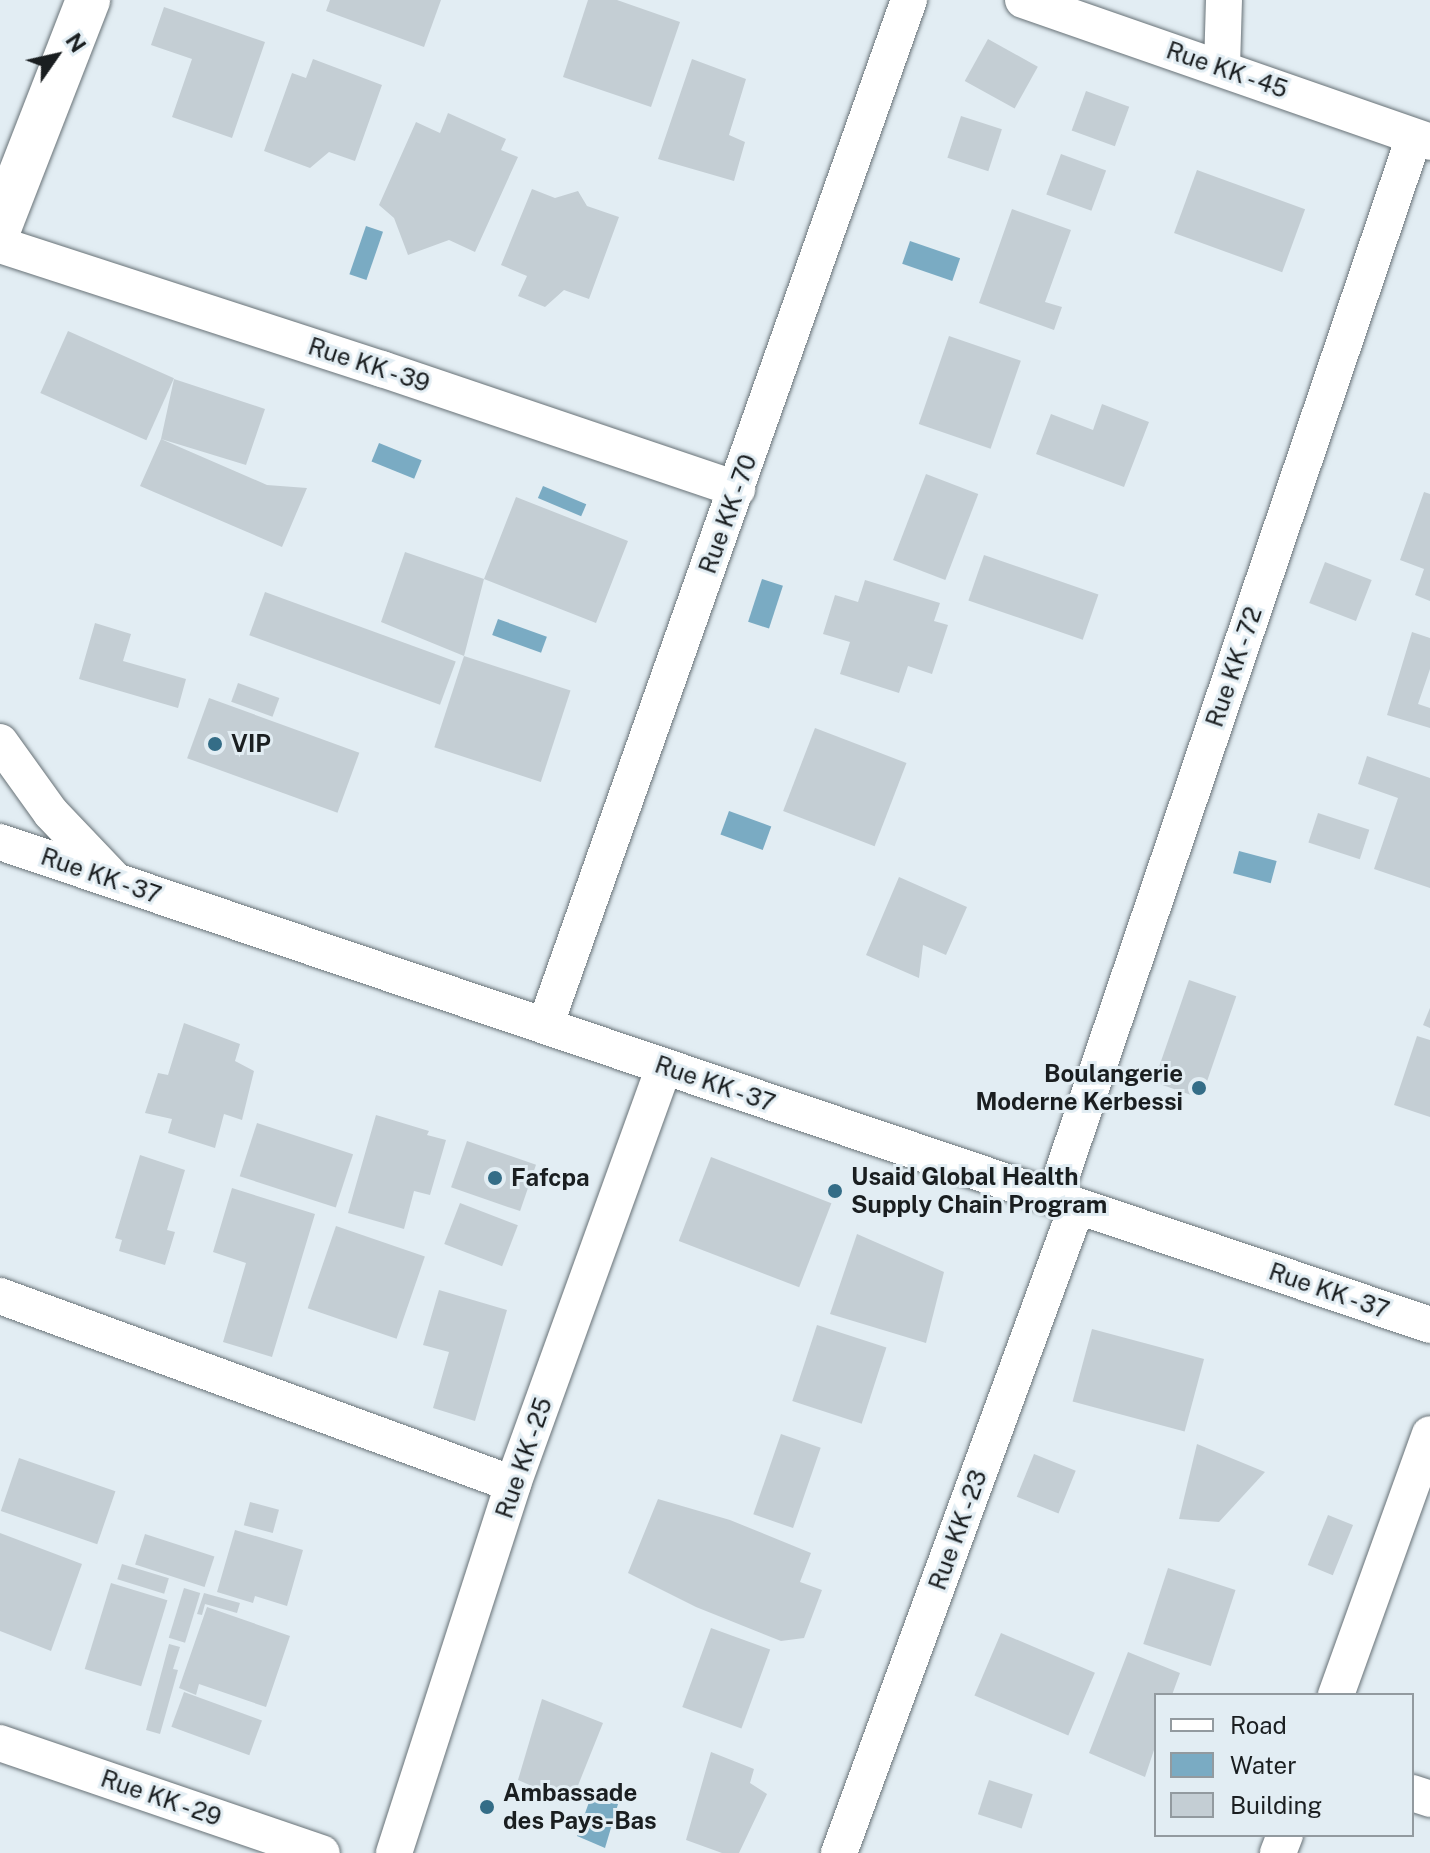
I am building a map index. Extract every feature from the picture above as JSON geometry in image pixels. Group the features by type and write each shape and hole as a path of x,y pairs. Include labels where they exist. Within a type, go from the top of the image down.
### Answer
{"street":[{"path":"0,226 88,0"},
{"name":"Rue KK - 70","path":"545,1026 909,0"},
{"name":"Rue KK - 45","path":"1023,0 1222,67 1422,140"},
{"path":"1222,67 1224,0"},
{"name":"Rue KK - 72","path":"1065,1202 1422,140"},
{"name":"Rue KK - 39","path":"0,245 737,489"},
{"path":"0,742 51,813 116,881"},
{"name":"Rue KK - 37","path":"0,842 1430,1325"},
{"name":"Rue KK - 25","path":"394,1853 513,1484 664,1066"},
{"name":"Rue KK - 23","path":"839,1853 1065,1202"},
{"path":"0,1296 513,1484"},
{"path":"1337,1693 1430,1434"},
{"name":"Rue KK - 29","path":"5,1752 322,1853"}],"water":[{"path":"366,226 383,232 366,280 349,274"},
{"path":"910,241 960,258 952,281 902,264"},
{"path":"379,443 422,460 414,479 372,462"},
{"path":"543,486 586,504 581,516 538,498"},
{"path":"762,579 783,586 769,629 748,622"},
{"path":"498,619 547,637 541,653 492,635"},
{"path":"729,811 771,826 763,850 720,834"},
{"path":"1239,851 1277,861 1271,883 1233,873"},
{"path":"594,1788 621,1794 605,1848 577,1836"}],"building":[{"path":"330,0 441,0 424,47 326,11"},
{"path":"588,0 617,0 680,22 651,107 563,77"},
{"path":"164,7 265,42 232,138 172,117 192,59 151,45"},
{"path":"988,39 1038,67 1015,109 965,81"},
{"path":"313,59 382,85 355,161 329,152 310,168 264,151 292,73 306,78"},
{"path":"692,59 746,79 729,135 745,142 734,181 658,159"},
{"path":"1086,91 1129,107 1115,146 1072,130"},
{"path":"448,113 506,139 501,150 518,157 475,252 449,240 408,255 394,218 379,205 416,122 440,133"},
{"path":"961,116 1002,129 988,171 947,158"},
{"path":"1061,154 1106,170 1091,211 1046,194"},
{"path":"1197,170 1305,209 1282,272 1174,233"},
{"path":"532,189 555,198 578,191 587,206 619,217 589,299 564,290 545,307 518,296 527,276 501,265"},
{"path":"1012,209 1071,230 1045,302 1062,307 1054,330 979,303"},
{"path":"68,331 174,378 146,440 40,393"},
{"path":"949,336 1021,361 991,449 919,424"},
{"path":"174,379 265,409 246,465 161,439"},
{"path":"1102,404 1149,422 1124,487 1036,454 1051,414 1093,430"},
{"path":"161,439 267,485 307,488 282,547 140,486"},
{"path":"926,474 978,494 945,580 893,560"},
{"path":"1424,492 1430,494 1430,601 1415,595 1424,569 1400,560"},
{"path":"516,497 628,541 596,623 484,579"},
{"path":"405,552 484,579 464,656 381,622"},
{"path":"984,555 1098,594 1083,640 968,600"},
{"path":"1325,562 1372,580 1356,621 1309,603"},
{"path":"865,580 940,603 934,621 948,625 932,674 908,666 899,693 840,674 850,642 823,634 835,595 858,602"},
{"path":"265,592 456,661 440,705 249,635"},
{"path":"95,623 131,634 123,661 186,679 178,708 79,679"},
{"path":"1412,632 1430,638 1430,669 1418,704 1430,708 1430,728 1387,715"},
{"path":"464,656 571,691 541,782 434,747"},
{"path":"238,683 279,698 273,717 231,702"},
{"path":"209,698 359,753 337,813 187,758"},
{"path":"815,728 906,763 875,846 783,811"},
{"path":"1367,756 1430,778 1430,888 1374,869 1398,798 1358,784"},
{"path":"1318,813 1369,830 1360,859 1308,842"},
{"path":"899,877 967,907 946,955 923,945 919,978 866,955"},
{"path":"1189,980 1236,996 1201,1098 1154,1082"},
{"path":"1430,1008 1430,1028 1423,1025"},
{"path":"184,1023 240,1044 235,1061 254,1071 242,1120 224,1114 215,1148 168,1133 172,1119 145,1113 158,1073 168,1075"},
{"path":"1417,1036 1430,1040 1430,1117 1394,1105"},
{"path":"376,1115 429,1131 427,1135 446,1140 430,1195 414,1191 404,1229 348,1213"},
{"path":"257,1123 353,1154 336,1207 240,1176"},
{"path":"467,1141 536,1165 520,1211 451,1187"},
{"path":"140,1155 185,1170 167,1230 175,1232 165,1265 119,1251 122,1240 115,1238"},
{"path":"711,1157 831,1203 799,1287 679,1241"},
{"path":"232,1188 315,1214 272,1357 223,1342 246,1263 213,1252"},
{"path":"460,1203 518,1225 502,1266 444,1244"},
{"path":"336,1226 425,1257 397,1339 308,1308"},
{"path":"857,1234 944,1272 926,1343 830,1314"},
{"path":"439,1290 507,1310 475,1421 433,1408 449,1352 423,1345"},
{"path":"817,1325 886,1348 862,1424 792,1401"},
{"path":"1092,1329 1204,1359 1185,1431 1073,1401"},
{"path":"781,1434 821,1448 793,1528 753,1514"},
{"path":"1197,1444 1265,1472 1219,1522 1179,1519"},
{"path":"1034,1454 1076,1471 1058,1514 1017,1497"},
{"path":"19,1458 115,1491 97,1544 1,1511"},
{"path":"658,1499 730,1520 811,1553 800,1582 822,1590 804,1638 781,1641 696,1607 628,1573"},
{"path":"250,1502 279,1510 273,1533 244,1525"},
{"path":"1328,1515 1353,1525 1333,1575 1308,1565"},
{"path":"235,1530 303,1550 287,1606 255,1596 253,1603 217,1592"},
{"path":"0,1533 82,1564 51,1651 0,1631"},
{"path":"145,1534 214,1557 205,1587 135,1564"},
{"path":"122,1564 169,1578 164,1594 117,1579"},
{"path":"1168,1568 1236,1590 1211,1666 1143,1644"},
{"path":"111,1583 167,1600 141,1686 85,1669"},
{"path":"184,1588 200,1593 185,1643 169,1638"},
{"path":"204,1593 240,1603 237,1613 205,1604 202,1615 197,1614"},
{"path":"207,1607 290,1636 266,1707 199,1684 196,1695 179,1688"},
{"path":"711,1628 770,1650 741,1728 682,1707"},
{"path":"1001,1633 1095,1673 1068,1735 974,1696"},
{"path":"169,1644 180,1647 173,1669 178,1670 160,1734 146,1730"},
{"path":"1128,1652 1180,1673 1173,1693 1154,1693 1154,1750 1145,1777 1089,1753"},
{"path":"184,1692 262,1720 249,1755 171,1727"},
{"path":"542,1699 603,1723 571,1803 518,1780"},
{"path":"711,1752 754,1769 750,1783 767,1794 739,1853 722,1853 686,1840"},
{"path":"989,1780 1033,1794 1022,1828 978,1814"}],"place":[{"name":"VIP","path":"215,744"},
{"name":"Boulangerie Moderne Kerbessi","path":"1199,1088"},
{"name":"Fafcpa","path":"495,1178"},
{"name":"Usaid Global Health Supply Chain Program","path":"835,1191"},
{"name":"Ambassade des Pays-Bas","path":"487,1807"}]}
